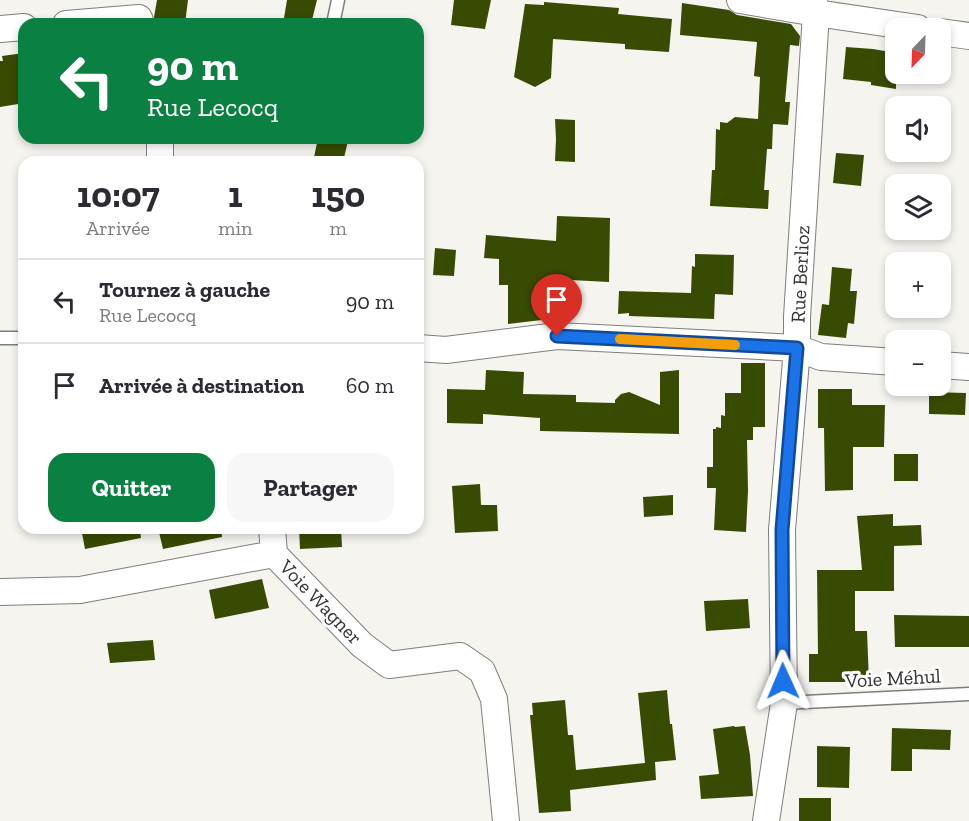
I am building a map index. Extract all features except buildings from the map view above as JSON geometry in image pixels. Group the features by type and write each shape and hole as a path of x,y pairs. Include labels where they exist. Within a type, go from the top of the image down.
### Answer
{"street":[{"path":"740,0 815,7 885,21"},
{"name":"Rue Berlioz","path":"766,821 784,703 782,530 797,348 815,7"},
{"path":"0,29 18,28"},
{"path":"951,34 969,36"},
{"path":"424,348 446,350 557,336 797,348 820,357 885,361"},
{"path":"951,366 969,367"},
{"path":"272,534 274,554"},
{"name":"Voie Wagner","path":"0,592 80,590 274,554 362,645 389,665 460,656 482,671 494,699 506,821"}],"lane":[{"path":"334,18 339,0"},
{"path":"0,338 18,338"},
{"name":"Voie Méhul","path":"784,703 969,694"}],"slow traffic":[{"path":"620,339 735,345"}],"route":[{"path":"557,336 797,348 782,530 783,681"}]}
